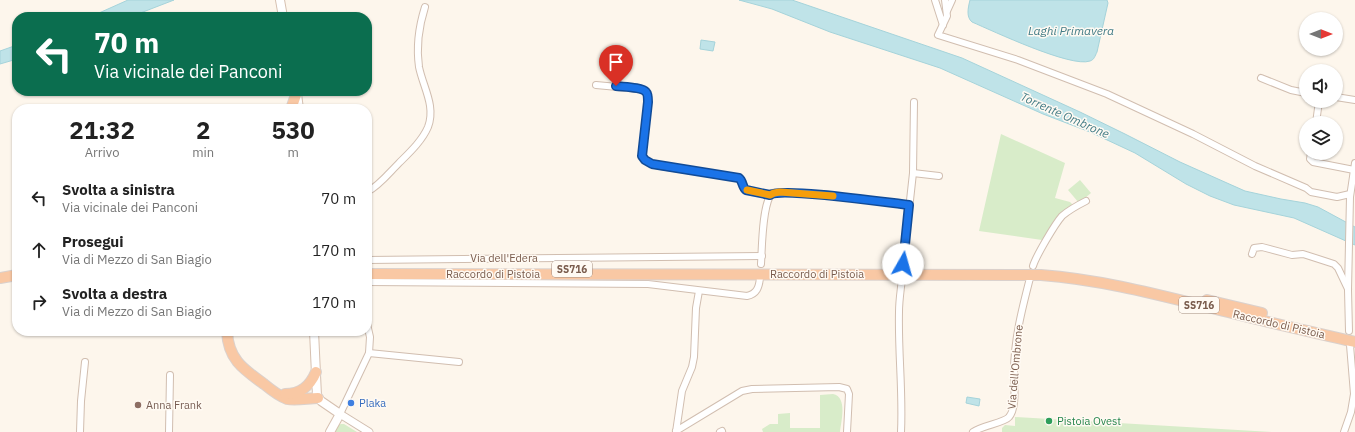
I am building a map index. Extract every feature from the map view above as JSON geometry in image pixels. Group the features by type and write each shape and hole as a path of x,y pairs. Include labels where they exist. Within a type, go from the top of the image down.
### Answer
{"highway":[{"name":"Raccordo di Pistoia","path":"372,268 1042,269 1092,274 1164,290 1352,339"},
{"name":"Raccordo di Pistoia","path":"372,274 1041,275 1091,280 1163,295 1352,339"},
{"path":"0,278 12,276"},
{"path":"0,285 12,283"},
{"path":"227,336 230,349 237,362 246,371 277,394 288,399 318,396"},
{"path":"277,394 291,394 304,389 311,382 316,372"},
{"path":"304,389 312,390 318,396"}],"main road":[{"path":"280,0 282,12"},
{"path":"314,336 318,396 340,414 330,432"}],"street":[{"path":"935,0 943,25"},
{"path":"944,0 947,16 938,35 1018,60 1107,94 1255,166 1306,188 1311,192 1337,197 1350,196"},
{"path":"947,11 952,0"},
{"path":"372,188 407,155 422,138 428,127 430,112 429,99 420,70 418,53 419,27 426,7"},
{"path":"1261,78 1299,92"},
{"path":"596,85 639,89 646,92 648,102 642,156 645,160 660,166 739,178 746,190 770,195 780,192 812,194 909,205"},
{"path":"1343,98 1355,100"},
{"path":"903,264 913,173 914,102"},
{"path":"1311,160 1313,162 1354,170"},
{"path":"1344,432 1352,412 1354,399 1352,339 1348,290 1350,196 1355,162"},
{"path":"913,173 939,176"},
{"path":"761,264 764,224 770,195"},
{"path":"1033,266 1060,219 1069,210 1086,201"},
{"path":"1252,254 1254,248 1262,247 1292,255 1303,254 1334,264 1338,268 1348,290"},
{"name":"Via dell'Edera","path":"372,260 762,256"},
{"path":"372,282 648,284 699,291 749,295 757,290 760,278"},
{"path":"901,432 902,403 899,313 902,278"},
{"name":"Via dell'Ombrone","path":"973,432 982,427 1009,418 1012,412 1014,406 1014,364 1016,342 1020,316 1030,278"},
{"path":"676,432 682,391 694,358 699,291"},
{"path":"369,432 340,414 368,353 370,336"},
{"path":"368,353 459,362"},
{"path":"80,432 80,401 85,362"},
{"path":"169,432 170,375"},
{"path":"676,432 742,391 752,389 839,387 847,390 850,394 847,432"}],"green space":[{"path":"1001,134 1065,163 1055,198 1070,202 1073,205 1057,218 1042,240 979,231"},
{"path":"1080,180 1091,193 1079,203 1068,190"},
{"path":"833,394 838,396 842,405 840,432 763,432 762,429 770,424 778,424 778,414 790,413 790,428 820,428 820,395"},
{"name":"Pistoia Ovest","path":"1015,417 1272,432 1002,432 1002,428 1005,425 1015,426"},
{"path":"344,424 357,432 335,432 338,425"}],"water":[{"path":"128,0 174,0 143,12 101,12"},
{"name":"Torrente Ombrone","path":"739,0 792,0 962,58 1080,112 1180,162 1245,191 1318,207 1355,227 1355,245 1294,218 1234,205 1210,196 1186,184 1135,153 1090,132 1043,114 940,68 830,32 772,9"},
{"name":"Laghi Primavera","path":"970,0 1107,0 1108,3 1096,55 1090,61 1080,62 1032,48 972,22 968,15"},
{"path":"701,40 715,42 713,51 700,49"},
{"path":"12,47 12,60 0,64 0,51"},
{"path":"967,397 980,399 979,406 966,403"}],"slow traffic":[{"path":"747,190 770,195 772,193 780,192 833,196"}],"place":[{"name":"Plaka","path":"351,403"},
{"name":"Anna Frank","path":"138,405"},
{"name":"Pistoia Ovest","path":"1049,421"}],"route":[{"path":"616,86 639,89 646,92 648,96 642,156 645,160 652,164 739,178 746,190 770,195 772,193 780,192 826,195 909,205 903,264"}]}
